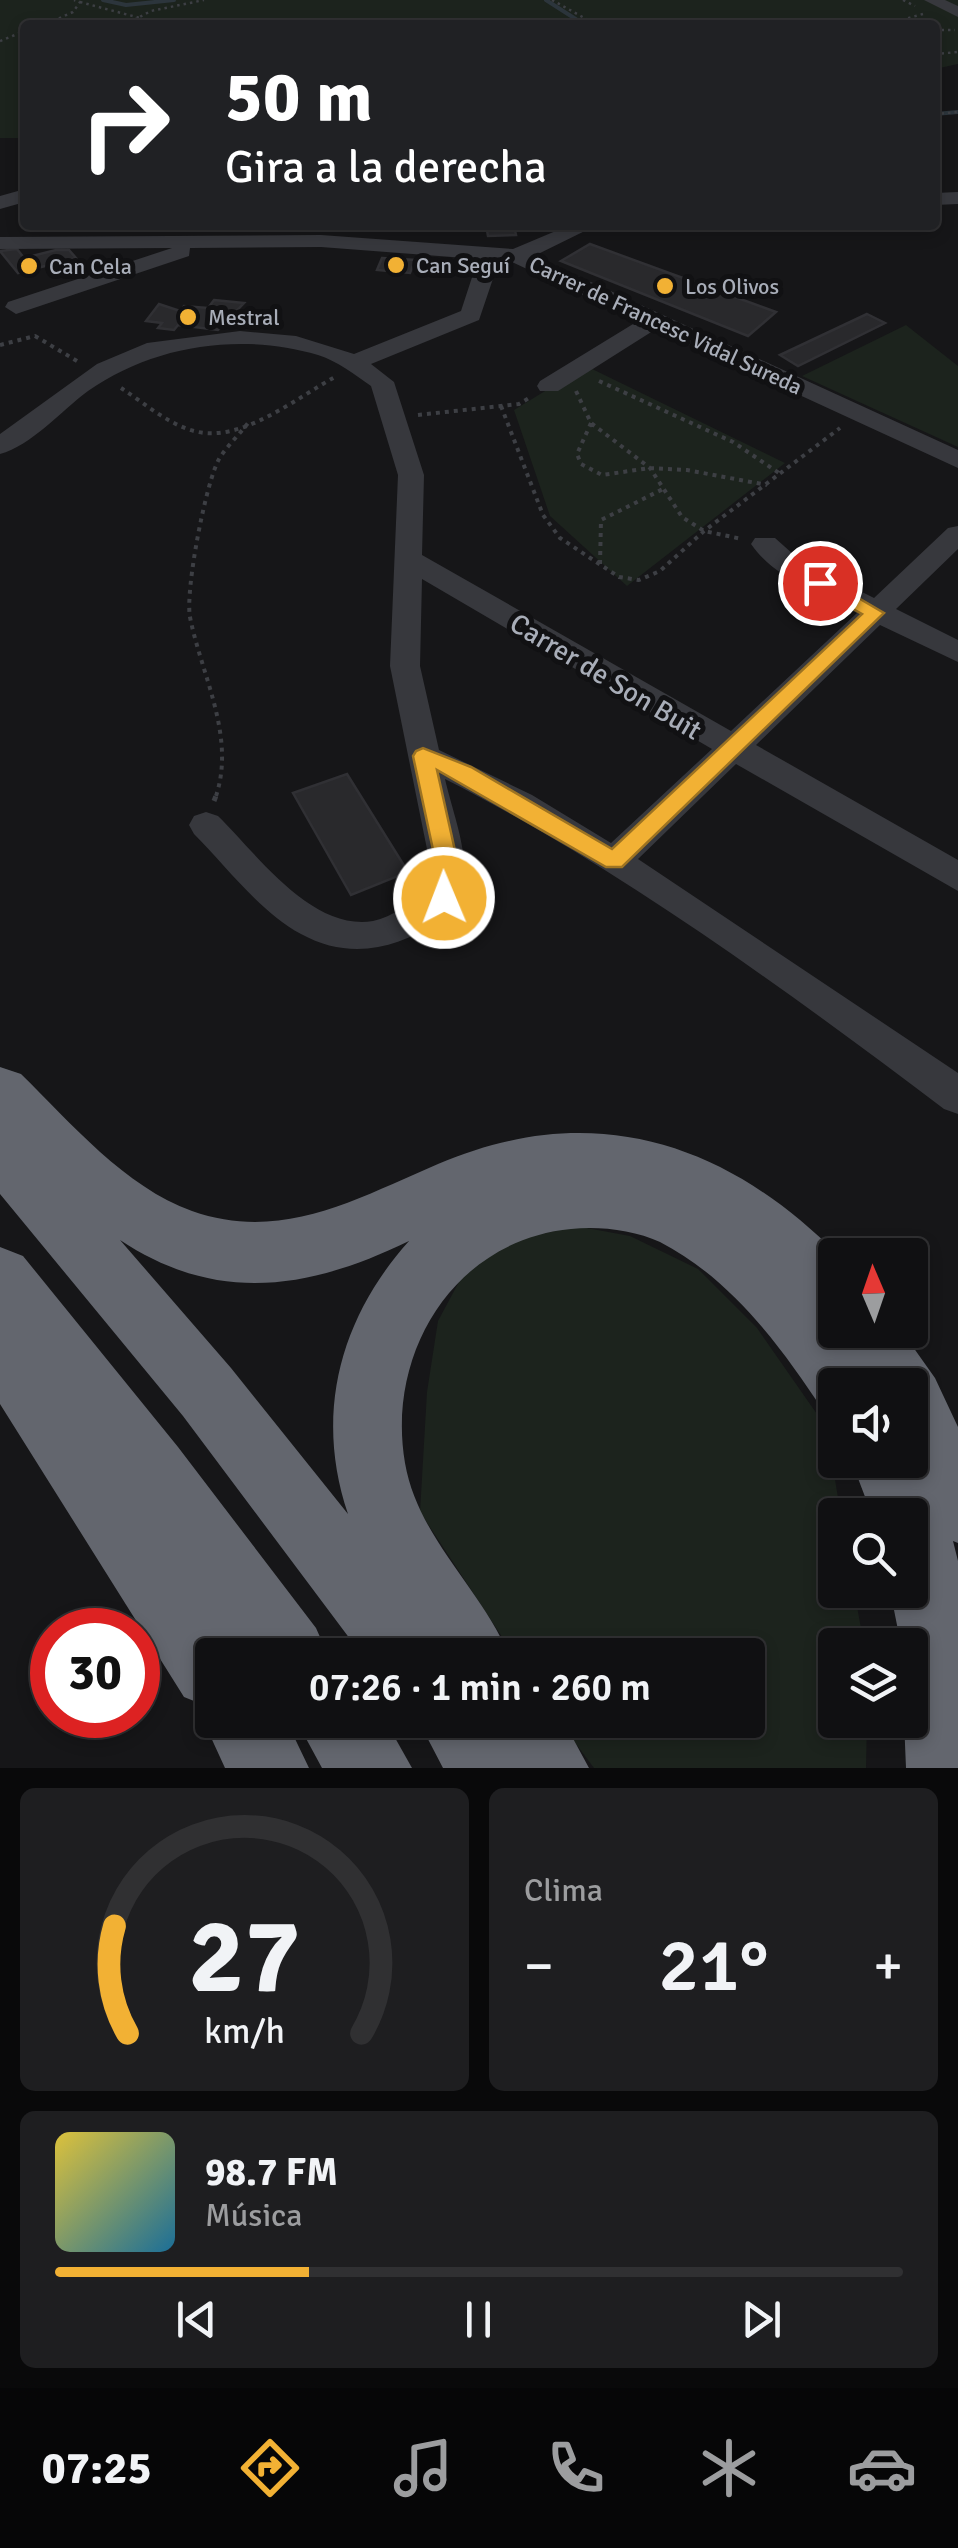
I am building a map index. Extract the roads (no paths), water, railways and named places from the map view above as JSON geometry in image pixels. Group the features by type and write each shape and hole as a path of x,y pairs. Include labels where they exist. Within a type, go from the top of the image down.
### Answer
{"highway":[{"path":"0,1094 96,1186 149,1224 211,1248 288,1253 314,1249 362,1235 486,1175 538,1162 592,1158 664,1173 726,1202 790,1251 818,1281"},
{"path":"0,1148 206,1392 241,1442 318,1532 397,1638"},
{"path":"458,1638 418,1582 392,1532 368,1461 365,1426 373,1355 384,1326 414,1278 455,1240 484,1221 540,1202 599,1198 653,1208 712,1237 739,1259 794,1316 833,1368"},
{"path":"0,1279 153,1472 276,1638"},
{"path":"0,1344 111,1508 195,1642"},
{"path":"928,1442 958,1507"},
{"path":"928,1590 939,1636 947,1768"},
{"path":"252,1738 268,1768"},
{"path":"349,1738 371,1768"},
{"path":"471,1738 492,1768"},
{"path":"527,1738 548,1768"}],"street":[{"path":"930,6 958,12"},
{"path":"516,256 576,230"},
{"path":"16,306 225,232"},
{"name":"Carrer de Francesc Vidal Sureda","path":"0,243 225,232 262,240 516,256 651,322 958,460"},
{"path":"353,365 471,315 490,254"},
{"path":"549,386 651,322"},
{"path":"0,446 99,374 144,350 231,338 324,349 382,382 412,475 406,666 447,864 444,898 415,923 350,940 310,924 206,826"},
{"path":"614,861 958,534"},
{"path":"765,544 792,568 958,652"},
{"name":"Carrer de Son Buit","path":"412,561 732,750 958,877"},
{"path":"423,756 463,772 614,861 860,1022 958,1096"}],"waterway":[{"path":"103,0 126,5 174,0"},
{"path":"546,0 577,20"},
{"path":"940,114 958,112"}],"place":[{"name":"Can Seguí","path":"396,265"},
{"name":"Can Cela","path":"29,266"},
{"name":"Los Olivos","path":"665,286"},
{"name":"Mestral","path":"188,317"}]}
